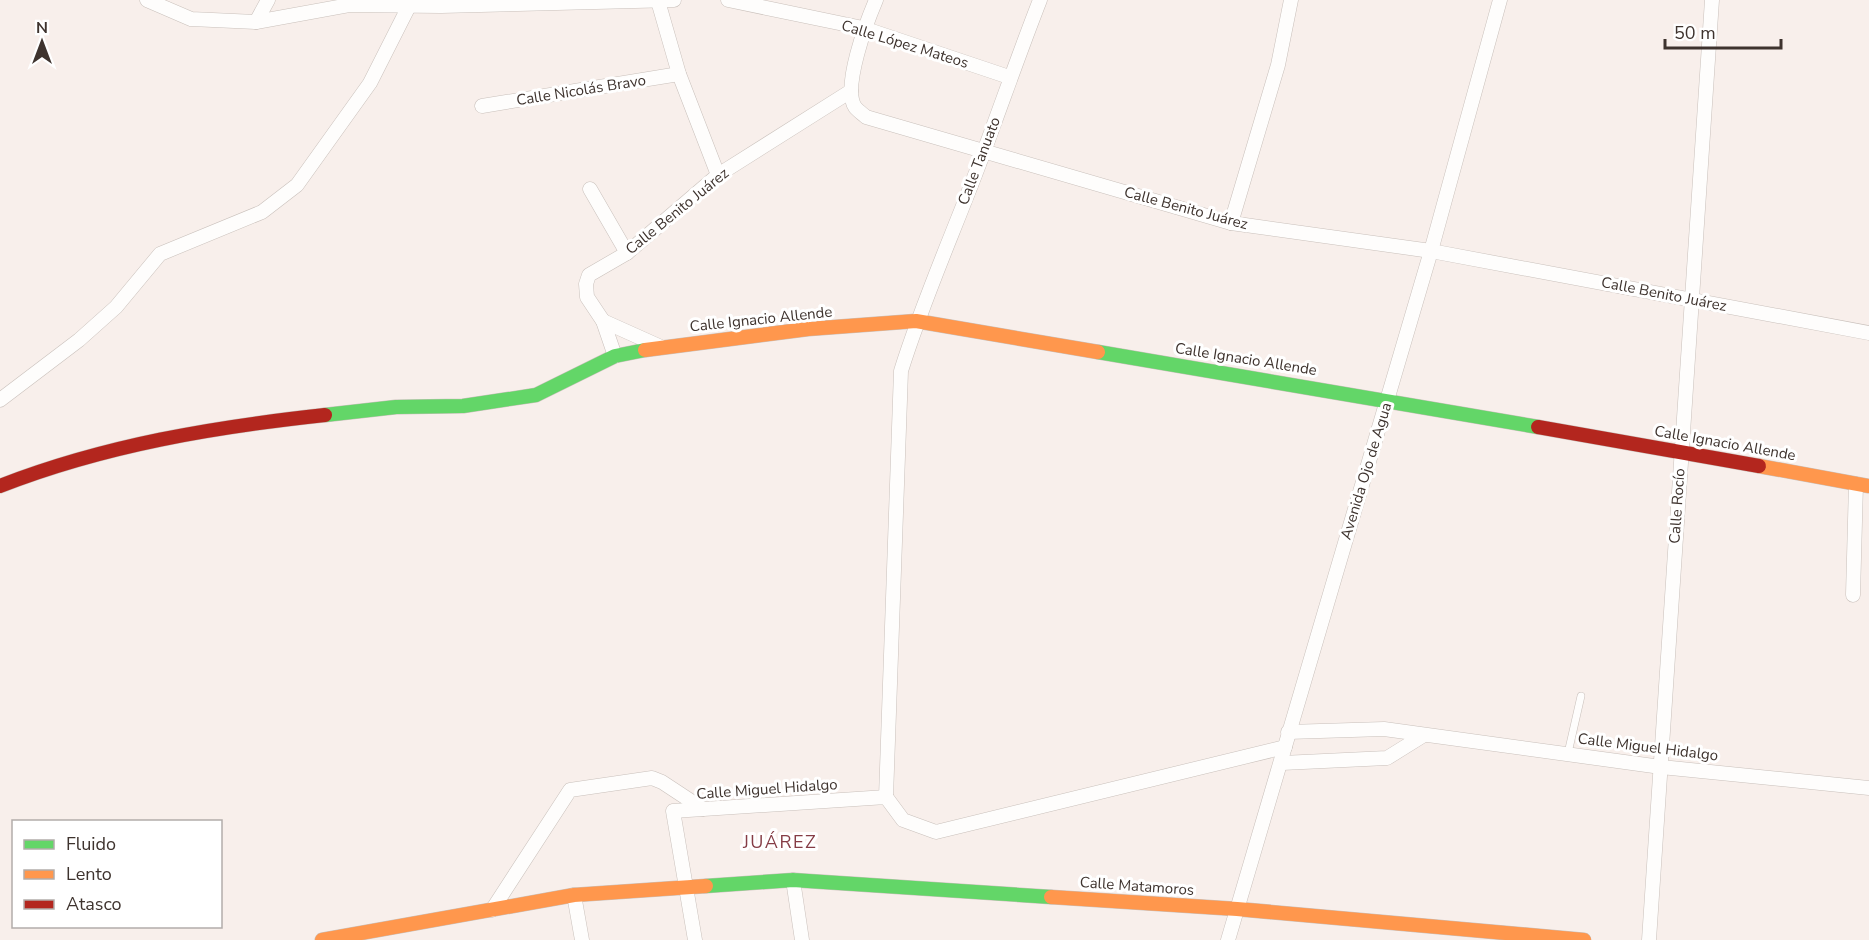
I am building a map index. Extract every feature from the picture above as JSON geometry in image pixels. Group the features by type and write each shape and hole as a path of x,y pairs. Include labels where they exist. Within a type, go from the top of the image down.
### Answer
{"street":[{"path":"147,0 167,4 191,19 256,22 349,5 409,6 443,3 674,0"},
{"path":"256,22 268,0"},
{"name":"Calle López Mateos","path":"728,0 863,28 1009,77"},
{"path":"851,91 863,28 876,0"},
{"name":"Calle Tanuato","path":"886,797 901,371 916,321 984,153 1009,77 1040,0"},
{"path":"1231,223 1278,65 1291,0"},
{"name":"Avenida Ojo de Agua","path":"1228,940 1282,764 1288,732 1431,251 1500,0"},
{"name":"Calle Rocío","path":"1649,940 1712,0"},
{"path":"658,2 679,74 717,175"},
{"path":"0,400 79,340 116,307 160,254 262,212 297,185 370,83 409,6"},
{"name":"Calle Nicolás Bravo","path":"483,106 679,74"},
{"name":"Calle Benito Juárez","path":"603,321 587,297 586,285 589,275 627,253 717,175 851,91 855,107 866,117 1231,223 1431,251 1869,333"},
{"path":"590,189 627,253"},
{"path":"603,321 661,346"},
{"path":"603,321 615,356"},
{"name":"Calle Ignacio Allende","path":"0,486 70,461 154,439 222,428 396,407 463,406 536,395 615,356 661,346 808,329 916,321 1387,400 1863,485"},
{"path":"1853,595 1863,485"},
{"name":"Calle Miguel Hidalgo","path":"1288,732 1384,729 1660,767 1869,788"},
{"path":"1282,764 1387,758 1424,735"},
{"path":"886,797 903,820 936,832 1285,747"},
{"path":"492,910 570,790 652,778 703,809"},
{"name":"Calle Miguel Hidalgo","path":"686,888 673,811 886,797"},
{"path":"793,880 802,940"},
{"name":"Calle Matamoros","path":"686,888 793,880 1237,909 1584,940"},
{"path":"322,940 574,895 686,888 695,940"},
{"path":"574,895 582,940"}],"lane":[{"path":"1568,753 1581,696"}],"traffic: fast":[{"path":"325,415 396,407 463,406 536,395 615,356 645,350"},
{"path":"1098,352 1538,427"},
{"path":"706,886 793,880 1051,897"}],"traffic: slow":[{"path":"645,350 808,329 916,321 1098,352"},
{"path":"1759,466 1869,486"},
{"path":"322,940 574,895 706,886"},
{"path":"1051,897 1237,909 1584,940"}],"traffic: jam":[{"path":"0,486 79,459 160,440 242,425 325,415"},
{"path":"1538,427 1759,466"}],"district":[{"name":"JUÁREZ","path":"780,842"}]}
